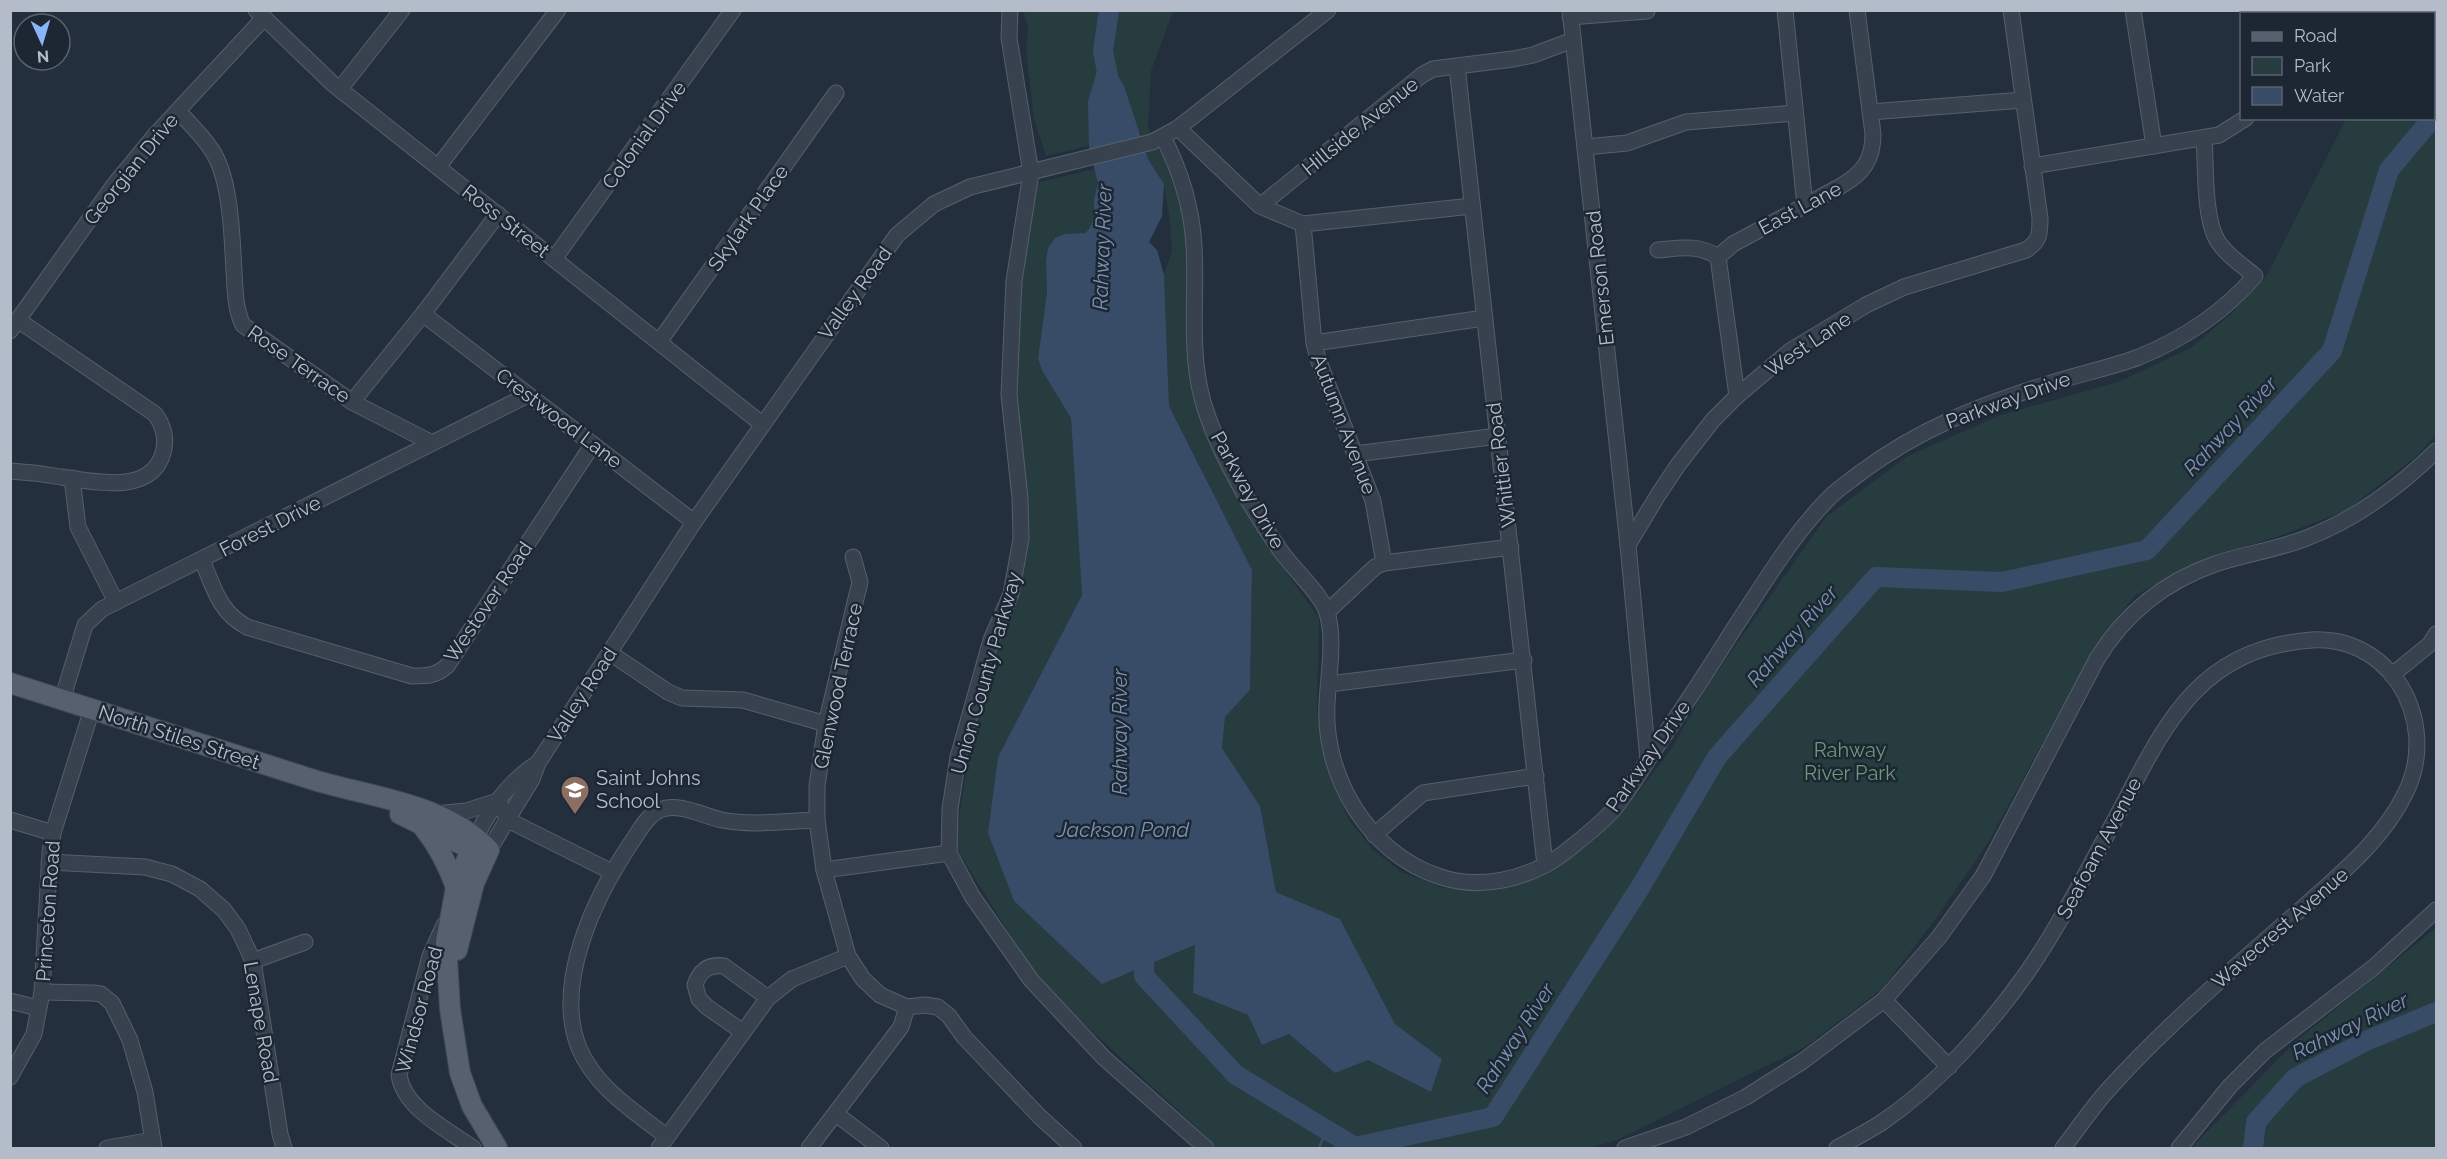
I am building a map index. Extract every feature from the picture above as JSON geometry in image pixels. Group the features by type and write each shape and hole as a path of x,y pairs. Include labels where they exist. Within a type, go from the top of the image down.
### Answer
{"main road":[{"name":"North Stiles Street","path":"10,683 348,790 357,796 428,819 479,845"},
{"path":"428,819 456,887"},
{"path":"479,845 456,887 446,942 447,969 451,1030 460,1073 472,1106 497,1149"},
{"path":"449,978 454,970 479,845"}],"street":[{"path":"340,89 402,10"},
{"path":"438,167 558,10"},
{"name":"Colonial Drive","path":"554,259 734,10"},
{"path":"1010,10 1009,38 1031,173"},
{"name":"Valley Road","path":"479,845 508,820 532,779 538,763 694,522 897,235 934,204 970,188 1158,140 1178,128 1328,10"},
{"path":"1785,10 1805,206"},
{"name":"East Lane","path":"1718,257 1733,244 1855,177 1866,164 1873,149 1857,10"},
{"name":"West Lane","path":"1628,545 1678,465 1713,420 1737,396 1790,351 1866,304 1904,287 2026,250 2036,243 2040,235 2040,218 2011,10"},
{"path":"2133,10 2154,146"},
{"path":"1570,14 1647,11"},
{"name":"Ross Street","path":"260,14 340,89 762,424"},
{"name":"Georgian Drive","path":"14,326 114,185 260,14"},
{"name":"Emerson Road","path":"1570,14 1628,545"},
{"name":"Hillside Avenue","path":"1260,206 1422,75 1433,69 1533,55 1573,40"},
{"name":"Whittier Road","path":"1456,66 1524,660 1545,865"},
{"name":"Skylark Place","path":"659,342 836,93"},
{"path":"1870,112 2023,100"},
{"name":"Rose Terrace","path":"178,111 212,150 219,166 229,208 236,298 239,318 243,326 352,402 432,443"},
{"path":"1586,147 1627,143 1686,122 1795,113"},
{"path":"2032,166 2219,135 2244,120"},
{"path":"1178,128 1260,206 1303,224 1472,206"},
{"name":"Parkway Drive","path":"1158,140 1182,179 1191,218 1194,245 1194,346 1203,400 1216,436 1243,490 1277,546 1320,599 1327,612 1329,684 1326,707 1335,760 1347,793 1374,835 1412,866 1452,881 1496,881 1522,875 1545,865 1564,852 1612,811 1780,556 1832,495 1892,450 1965,412 2138,357 2192,331 2235,299 2255,276 2228,253 2215,238 2209,217 2204,138"},
{"name":"Union County Parkway","path":"1031,173 1014,281 1010,395 1020,498 1021,539 1011,594 991,640 958,757 950,809 949,853 972,896 1031,980 1104,1058 1206,1149"},
{"path":"352,402 423,314 498,214"},
{"name":"Autumn Avenue","path":"1303,224 1314,343 1318,359 1377,512 1384,563"},
{"path":"1658,250 1706,249 1718,257 1737,396"},
{"name":"Crestwood Lane","path":"423,314 694,522"},
{"path":"1314,343 1484,318"},
{"path":"10,471 100,483 121,483 147,474 158,464 165,445 162,423 154,414 14,326"},
{"name":"Forest Drive","path":"62,699 85,625 102,609 528,395"},
{"path":"1355,454 1498,436"},
{"name":"Westover Road","path":"202,560 223,609 240,623 412,676 429,676 439,673 447,666 593,444"},
{"path":"1625,1149 1686,1127 1746,1097 1803,1061 1884,1000 1939,937 1983,876 2097,659 2109,639 2132,613 2178,579 2216,564 2304,540 2349,519 2409,477 2436,451"},
{"path":"72,478 78,527 116,603"},
{"path":"1628,545 1648,759"},
{"path":"1327,612 1375,567 1384,563 1511,547"},
{"name":"Glenwood Terrace","path":"853,557 860,582 826,724 817,786 817,819 824,870 848,956 863,979 880,995 907,1007"},
{"path":"2392,675 2430,644 2436,634"},
{"name":"Seafoam Avenue","path":"1837,1149 1882,1123 1949,1067 2024,976 2055,929 2162,731 2192,693 2223,669 2258,651 2315,640 2344,641 2355,646 2374,658 2392,675"},
{"path":"610,653 668,692 682,698 743,700 826,724"},
{"path":"1329,684 1524,660"},
{"name":"Wavecrest Avenue","path":"2063,1149 2105,1092 2211,989 2357,860 2393,814 2411,782 2417,748 2413,714 2404,693 2392,675"},
{"name":"Princeton Road","path":"10,1077 34,1034 42,992 49,862 53,833 92,709"},
{"name":"Valley Road","path":"479,845 498,801 525,771 538,763"},
{"path":"1374,835 1423,793 1536,776"},
{"path":"428,819 498,801 508,820 612,872"},
{"path":"817,819 738,822 689,810 665,808 646,820 612,872 596,906 578,956 572,982 572,1022 579,1047 600,1082 663,1143 768,998 792,979 848,956"},
{"path":"10,820 53,833"},
{"path":"824,870 949,853"},
{"name":"Lenape Road","path":"49,862 145,867 171,874 200,889 224,910 238,929 253,961 284,1149"},
{"path":"2179,1149 2230,1086 2265,1051 2374,967 2436,910"},
{"name":"Windsor Road","path":"451,911 430,956 399,1075 404,1092 413,1103 473,1149"},
{"path":"253,961 305,942"},
{"path":"743,1032 699,999 695,985 702,972 708,967 724,966 732,969 768,998"},
{"path":"42,992 101,994 112,1003 130,1040 142,1082 154,1144 106,1149"},
{"path":"1884,1000 1949,1067"},
{"path":"10,1001 38,1008"},
{"path":"809,1149 901,1027 907,1007 926,1005 938,1007 949,1016 979,1053 1074,1149"},
{"path":"836,1114 881,1149"}],"green space":[{"name":"Rahway River Park","path":"1023,11 1173,11 1151,71 1148,127 1176,184 1185,217 1192,387 1199,415 1274,556 1319,618 1317,709 1333,785 1349,820 1372,849 1401,872 1441,887 1475,891 1511,887 1552,868 1586,847 1628,806 1671,749 1708,685 1826,517 1908,456 1998,416 2118,382 2191,348 2231,314 2266,277 2345,120 2435,120 2436,34 2436,434 2417,456 2347,510 2282,535 2211,557 2135,595 2097,643 1989,841 1937,917 1882,989 1805,1047 1617,1140 1590,1148 1214,1148 1208,1138 1040,983 955,846 967,765 992,650 1018,584 1011,342 1031,184 1095,169 1098,183 1094,199 1094,217 1089,229 1084,233 1064,234 1055,238 1048,248 1046,260 1047,292 1040,343 1043,372 1071,417 1082,595 998,757 989,833 1014,901 1102,984 1196,945 1193,993 1248,1015 1262,1045 1289,1034 1335,1073 1368,1060 1431,1092 1442,1059 1395,1024 1340,919 1276,892 1260,806 1222,748 1225,717 1250,690 1252,570 1169,406 1164,275 1172,251 1164,184 1148,159 1140,133 1046,156 1034,119 1026,50 1028,27"},
{"path":"2436,928 2436,1148 2191,1148 2295,1042"}],"water":[{"name":"Jackson Pond","path":"1103,51 1124,86 1148,159 1164,184 1162,216 1149,242 1157,250 1164,275 1169,406 1252,570 1250,690 1225,717 1222,748 1260,806 1276,892 1340,919 1395,1024 1442,1059 1431,1092 1368,1060 1335,1073 1289,1034 1262,1045 1248,1015 1193,993 1195,945 1102,984 1014,901 988,833 998,757 1082,595 1071,418 1043,372 1038,359 1047,292 1048,248 1055,238 1064,234 1085,233 1094,217 1094,199 1098,183 1089,147 1088,101"}],"waterway":[{"name":"Rahway River","path":"1108,77 1103,51 1109,10"},
{"name":"Rahway River","path":"1144,939 1144,976 1236,1075 1355,1147 1493,1117 1641,886 1717,757 1876,577 2002,582 2147,550 2332,351 2389,170 2430,121 2436,121"},
{"name":"Rahway River","path":"2253,1148 2256,1122 2295,1078 2366,1041 2436,1012"},
{"path":"1319,1148 1327,1130"}],"place":[{"name":"Saint Johns School","path":"575,816"}]}
